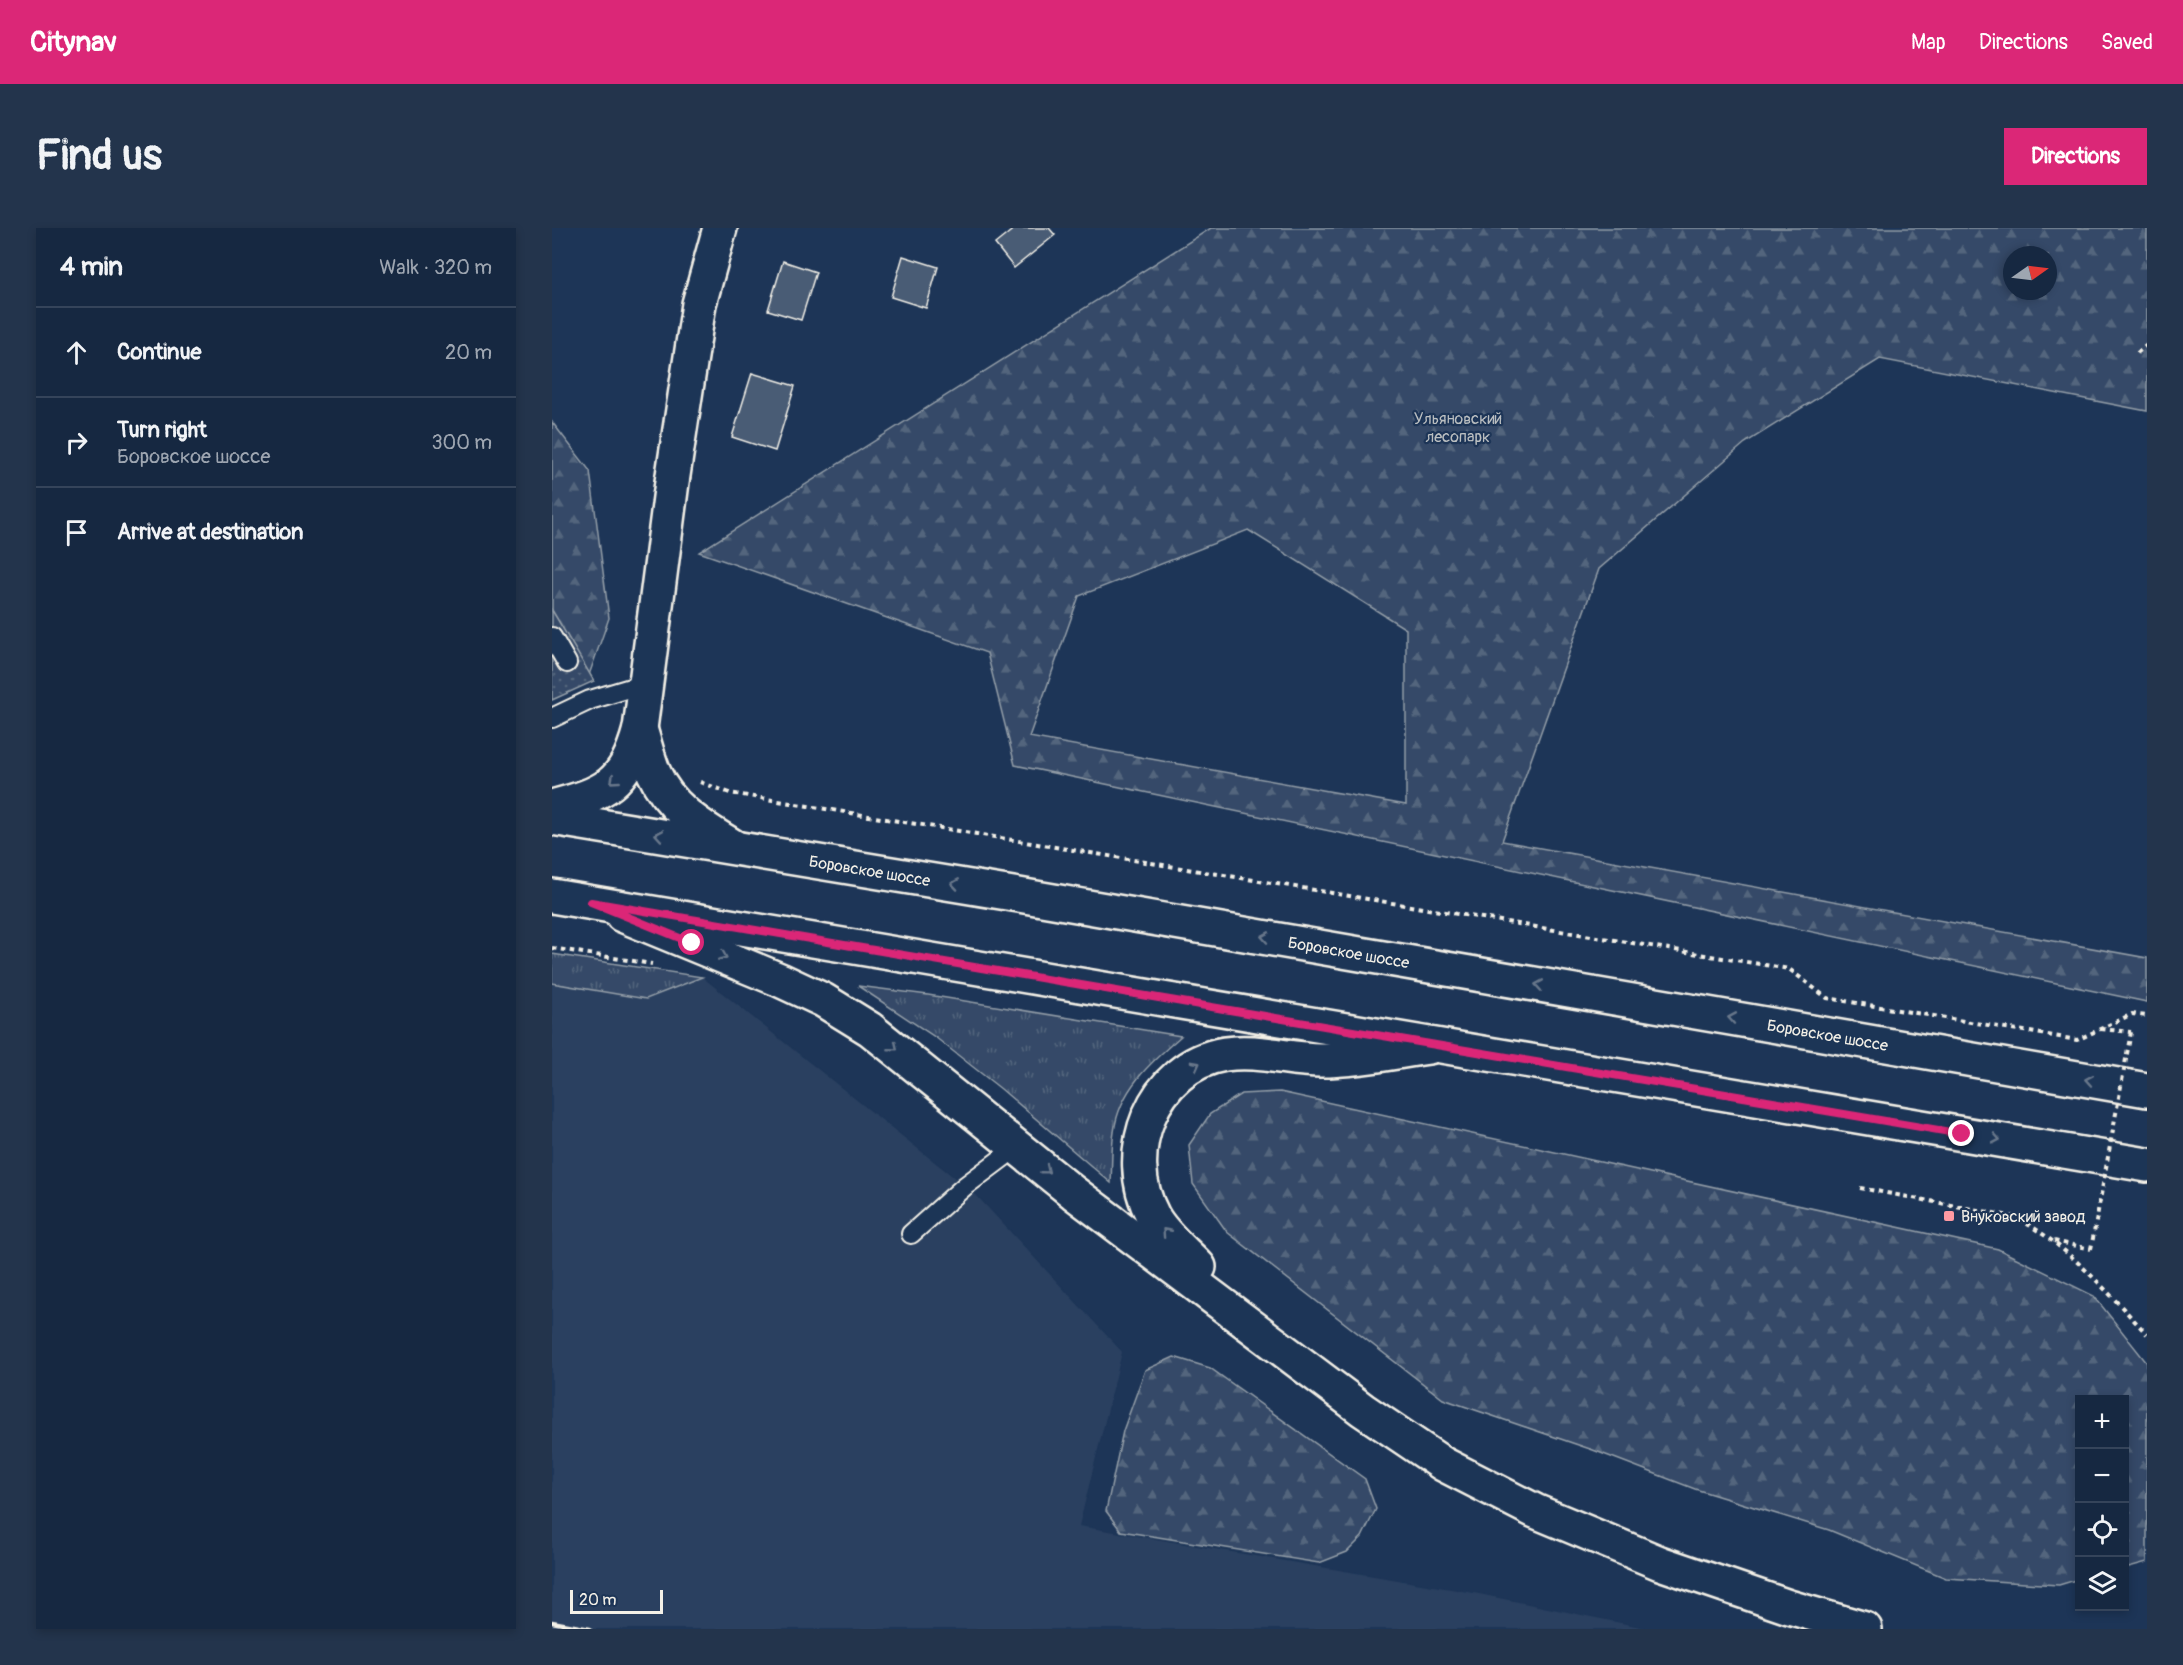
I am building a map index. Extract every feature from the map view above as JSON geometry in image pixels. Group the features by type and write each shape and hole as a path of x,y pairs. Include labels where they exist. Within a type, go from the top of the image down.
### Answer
{"main road":[{"path":"552,807 586,796 615,781 628,764 640,729 672,482 699,304 720,228"},
{"path":"640,729 653,772 678,810 734,847"},
{"name":"Боровское шоссе","path":"552,818 734,847 2147,1090"},
{"path":"552,896 2147,1165"},
{"path":"591,902 769,975 823,1000 870,1029 1074,1193 1363,1410 1443,1464 1515,1502 1660,1563 1788,1607 1865,1629"},
{"path":"1264,1335 1153,1216 1143,1186 1138,1156 1146,1120 1161,1093 1193,1065 1225,1054 1245,1053 1318,1060 1442,1046"}],"lane":[{"path":"552,637 567,663"},
{"path":"552,718 590,700 647,683"},
{"path":"911,1234 965,1186 1017,1147"}],"path":[{"path":"2137,353 2147,345"},
{"path":"690,778 730,793 1789,969 1827,998 2076,1040 2132,1014 2147,1017"},
{"path":"552,948 655,964"},
{"path":"2050,1240 2091,1249 2131,1032 2100,1029"},
{"path":"1860,1188 2015,1217 2033,1226 2068,1254 2109,1292 2147,1334"}],"shaded area":[{"path":"702,977 976,1195 1122,1352 1079,1526 1474,1593 1650,1629 552,1629 552,983 646,999"}],"green space":[{"name":"Ульяновский лесопарк","path":"1211,228 2147,228 2147,411 1880,359 1745,443 1599,569 1502,841 2147,958 2147,1002 1015,765 987,653 699,552","holes":["1248,530 1406,629 1406,805 1029,737 1079,596"]},
{"path":"552,422 590,471 609,618 589,675 552,611"},
{"path":"552,610 594,681 552,700"},
{"path":"552,954 702,977 646,999 552,983"},
{"path":"858,986 928,995 1181,1036 1138,1078 1122,1103 1113,1138 1111,1183 1001,1089 935,1037"},
{"path":"1280,1092 1998,1249 2094,1296 2147,1363 2147,1562 2129,1567 2129,1395 2075,1395 2075,1580 2059,1585 1946,1578 1829,1530 1695,1489 1593,1450 1443,1399 1227,1232 1193,1184 1189,1145 1210,1114 1241,1094"},
{"path":"1174,1357 1210,1368 1365,1479 1376,1509 1362,1537 1347,1552 1319,1563 1121,1531 1106,1511 1123,1431 1145,1370"}],"building":[{"path":"1015,228 1049,228 1055,235 1014,268 995,244"},
{"path":"903,256 938,267 926,308 891,297"},
{"path":"783,261 816,272 801,320 768,310"},
{"path":"752,373 795,386 775,451 732,437"}],"railway":[{"path":"552,1622 590,1629"}],"place":[{"name":"Внуковский завод","path":"1949,1216"}],"route":[{"path":"692,943 591,902 1962,1134"}]}
